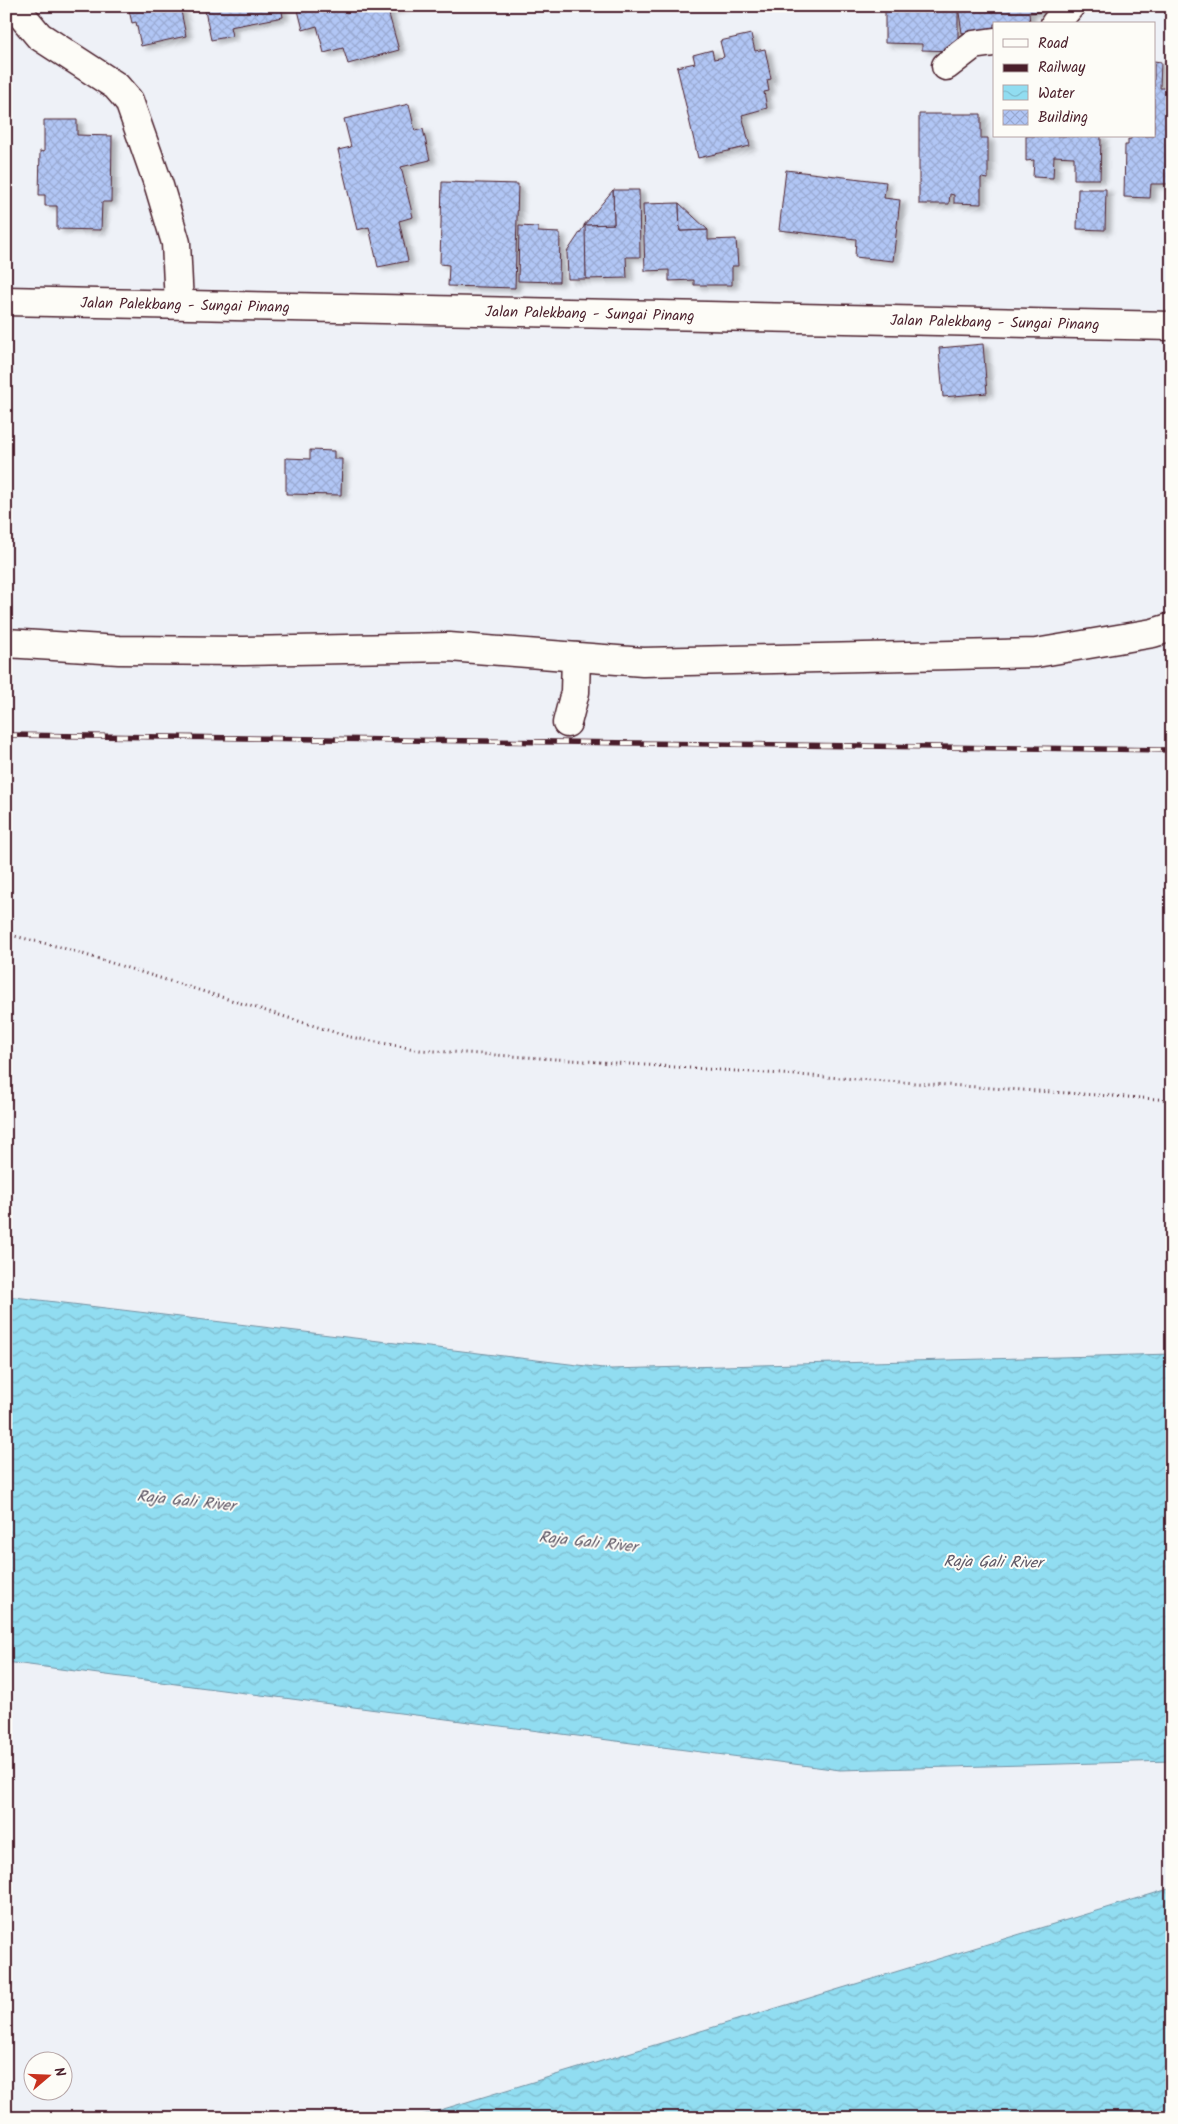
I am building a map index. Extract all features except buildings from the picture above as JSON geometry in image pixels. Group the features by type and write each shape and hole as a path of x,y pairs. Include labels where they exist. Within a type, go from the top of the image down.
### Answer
{"street":[{"path":"14,6 39,36 116,86 130,101 159,186 176,244 179,304"},
{"path":"1057,22 1070,6"},
{"path":"946,66 973,45 993,42"},
{"name":"Jalan Palekbang - Sungai Pinang","path":"6,301 1172,326"},
{"path":"6,643 128,650 243,651 449,647 643,662 1006,655 1072,648 1172,628"},
{"path":"567,723 575,692 576,657"}],"path":[{"path":"6,934 60,947 350,1037 420,1050 1172,1100"}],"water":[{"name":"Raja Gali River","path":"6,1296 611,1369 1172,1354 1172,1761 840,1770 6,1662"},
{"path":"1172,1888 1172,2118 414,2118"}],"railway":[{"path":"6,735 1172,750"}]}
